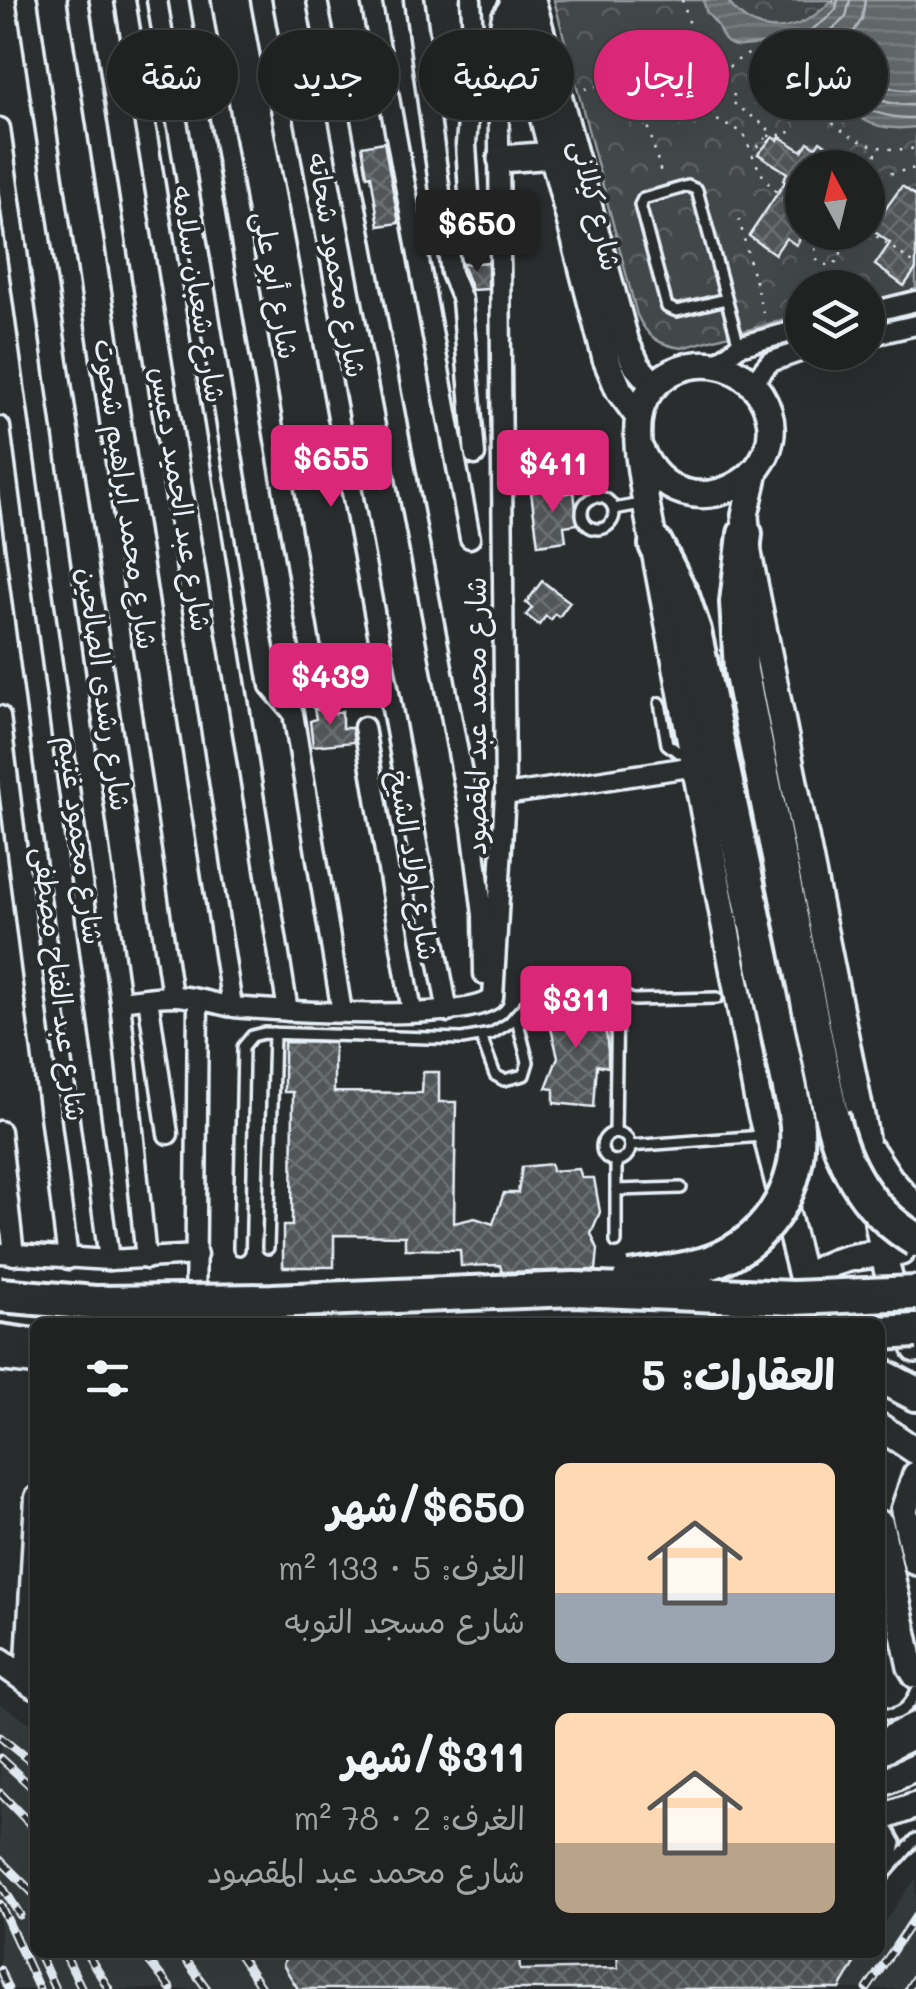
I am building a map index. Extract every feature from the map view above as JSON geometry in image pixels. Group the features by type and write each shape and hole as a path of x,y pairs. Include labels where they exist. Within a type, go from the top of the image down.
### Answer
{"highway":[{"path":"745,534 737,602 741,670 836,1133 849,1169 870,1201 882,1216 916,1240"},
{"path":"574,1289 694,1267 741,1248 766,1226 785,1198 798,1150 793,1099 694,631 682,596 656,544"},
{"path":"0,1295 95,1303 234,1302 574,1289 793,1298 916,1293"},
{"path":"885,1332 916,1331"},
{"path":"0,1342 30,1345"},
{"path":"885,1378 916,1394"},
{"path":"885,1745 916,1729"}],"street":[{"name":"شارع محمد ابراهيم شحوت","path":"27,0 172,996"},
{"name":"شارع عبد الحميد دعبس","path":"78,0 232,1006"},
{"name":"شارع شعبان سلامه","path":"125,0 288,1011"},
{"path":"157,0 270,686 293,714 342,1012"},
{"name":"شارع أبو على","path":"200,0 320,698"},
{"name":"شارع محمود شحاته","path":"261,0 448,1012"},
{"path":"120,1000 172,996 232,1006 342,1012 448,1012 485,1004 482,915 472,827 317,0"},
{"path":"371,0 470,538"},
{"path":"414,0 451,273 462,300 476,456"},
{"path":"472,0 474,52 466,144 472,242"},
{"name":"شارع محمد عبد المقصود","path":"485,1004 494,995 505,795 498,26 513,0"},
{"name":"شارع كيلانى","path":"513,0 606,360 619,390 639,417"},
{"name":"شارع كيلانى","path":"532,0 626,343 654,386"},
{"name":"شارع رشدى الصالحين","path":"0,128 120,1000 146,1259"},
{"path":"500,159 554,155"},
{"path":"885,308 916,301"},
{"path":"885,332 916,325"},
{"path":"716,364 739,346 785,333"},
{"path":"752,384 770,362 785,356"},
{"path":"817,1318 803,1280 767,1135 646,503 639,417 654,386 688,365 716,364 729,368 752,384 766,406 770,434 747,500 745,534 867,1144 885,1253 895,1297 916,1350"},
{"name":"شارع محمود غنيم","path":"0,427 108,1260"},
{"path":"641,451 662,481 696,495 734,488 755,472"},
{"name":"شارع عبد الفتاح مصطفى","path":"0,716 68,1259"},
{"name":"شارع اولاد الشيخ","path":"364,728 412,1012"},
{"path":"505,795 695,759"},
{"path":"148,998 168,1134"},
{"path":"195,1318 198,1001"},
{"path":"0,1131 7,1254 108,1260 196,1255"},
{"path":"867,1144 890,1179 916,1208"},
{"path":"803,1280 836,1260 916,1251"},
{"path":"0,1361 30,1364"},
{"path":"885,1430 916,1451"},
{"path":"916,1475 904,1510 916,1562"},
{"path":"886,1578 910,1667 916,1674"},
{"path":"24,1687 30,1583"},
{"path":"0,1661 24,1687"},
{"path":"885,1781 916,1767"},
{"path":"885,1817 916,1805"}],"lane":[{"path":"726,299 677,311 667,306 641,209 643,199 695,187 726,299 739,346"},
{"path":"614,509 646,503"},
{"path":"660,703 668,744 695,759"},
{"path":"239,1249 244,1047 258,1034 462,1040 492,1034 516,1016 532,996 601,982 634,1000 717,998"},
{"path":"615,1132 617,991"},
{"path":"480,1036 494,1075 504,1080 524,1075 528,1062 516,1016"},
{"path":"268,1248 274,1033"},
{"path":"615,1132 625,1136 630,1146 626,1156 616,1161 606,1157 601,1147 605,1137 615,1132"},
{"path":"630,1146 767,1135"},
{"path":"616,1161 616,1242"},
{"path":"616,1190 682,1188"},
{"path":"885,1714 905,1709 916,1692"},
{"path":"885,1823 896,1843 892,1864"},
{"path":"885,1873 916,1839"}],"path":[{"path":"682,0 692,30"},
{"path":"778,0 789,0"},
{"path":"729,70 758,51 777,50 795,62 813,101 828,120 878,147 916,148"},
{"path":"585,89 594,87"},
{"path":"734,94 732,102 767,125 768,136"},
{"path":"646,120 662,177"},
{"path":"716,120 744,134 761,176 785,198"},
{"path":"750,153 768,136 786,134 793,128"},
{"path":"885,175 916,168"},
{"path":"739,218 770,337"},
{"path":"826,239 836,242 841,250 839,259 831,264 821,262 816,254 818,245 826,239"},
{"path":"885,242 916,265"}],"shaded area":[{"path":"0,1704 30,1723 30,1958 278,1958 283,1964 285,1958 519,1958 520,1976 526,1976 526,1970 610,1968 610,1974 618,1973 617,1958 852,1958 854,1964 859,1958 885,1958 885,1921 916,1878 916,1989 0,1989"}],"green space":[{"path":"554,0 916,0 916,292 885,298 885,270 785,270 785,320 682,348 655,339 637,315 574,76 574,30 562,30"}],"water":[{"path":"704,0 727,0 751,22 777,28 805,21 838,0 916,0 916,127 891,128 865,120 888,120 888,30 749,30 749,45 738,46 729,43 729,30 720,30"}],"building":[{"path":"773,137 800,150 785,150 785,172 758,154"},
{"path":"820,141 833,150 803,150 808,142 816,147"},
{"path":"384,142 399,223 379,226 362,146"},
{"path":"785,182 785,239 775,254 749,236"},
{"path":"902,186 916,196 916,269 904,286 875,265 890,243 885,239 885,210"},
{"path":"488,262 488,289 472,290 462,264"},
{"path":"560,488 560,494 574,492 578,524 564,526 566,541 538,545 531,492"},
{"path":"542,581 570,602 559,617 555,614 551,620 546,616 539,625 526,615 532,608 526,603"},
{"path":"331,702 333,714 342,711 342,728 352,728 354,742 313,746 310,721 316,719 314,709 322,710"},
{"path":"592,995 597,1031 606,1032 608,1052 608,1067 597,1065 594,1107 554,1103 554,1089 546,1088 558,1057 545,1004"},
{"path":"284,1042 334,1043 334,1092 422,1093 423,1072 439,1072 439,1102 456,1102 454,1223 475,1218 493,1224 504,1193 518,1193 522,1167 551,1164 552,1171 579,1169 582,1178 594,1178 600,1212 591,1233 598,1249 596,1270 502,1272 500,1265 461,1266 460,1250 405,1249 405,1236 334,1235 334,1267 283,1267 283,1226 292,1226 293,1092 284,1092"},
{"path":"285,1958 519,1958 520,1970 618,1968 617,1958 852,1958 854,1965 840,1989 298,1989 283,1965"}],"railway":[{"path":"0,1737 30,1761"},
{"path":"0,1758 30,1785"},
{"path":"0,1793 30,1824"},
{"path":"0,1860 30,1890"},
{"path":"0,1883 20,1915"},
{"path":"0,1904 39,1989"},
{"path":"867,1989 916,1916"},
{"path":"41,1958 55,1989"},
{"path":"67,1958 82,1989"},
{"path":"90,1958 109,1989"},
{"path":"147,1958 171,1989"},
{"path":"184,1958 207,1989"},
{"path":"241,1958 262,1989"},
{"path":"0,1970 8,1989"},
{"path":"908,1989 916,1976"}]}
